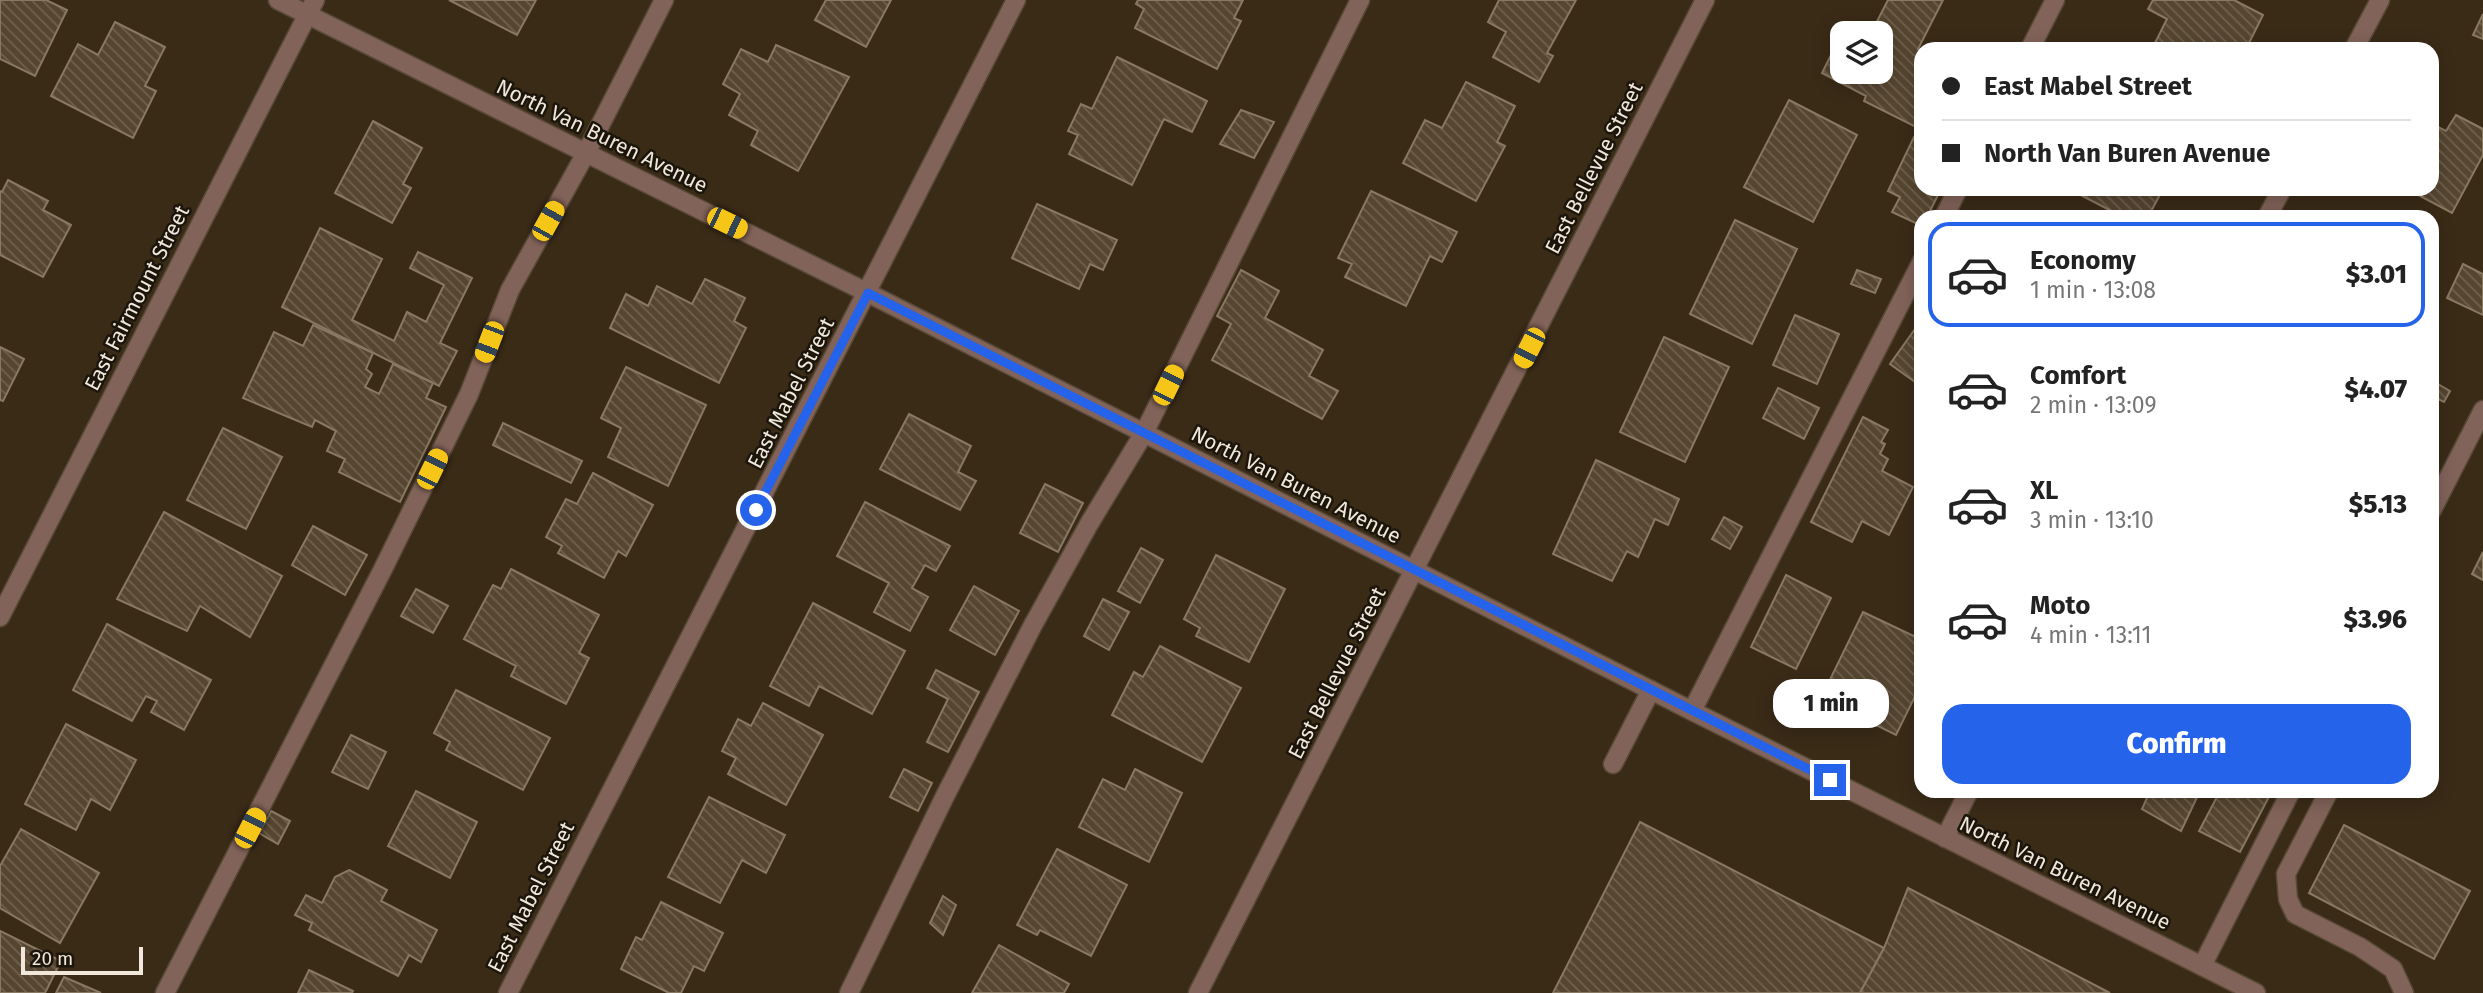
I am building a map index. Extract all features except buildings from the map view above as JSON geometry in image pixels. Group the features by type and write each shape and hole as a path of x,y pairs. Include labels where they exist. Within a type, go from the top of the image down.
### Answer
{"street":[{"name":"North Van Buren Avenue","path":"278,0 311,8 586,153 2256,993"},
{"path":"165,993 383,569 469,394 510,290 586,153 664,0"},
{"name":"East Mabel Street","path":"508,993 1016,0"},
{"path":"849,993 945,796 1033,625 1144,433 1360,0"},
{"name":"East Bellevue Street","path":"1198,993 1705,0"},
{"path":"2034,42 2055,0"},
{"path":"2358,42 2380,0"},
{"name":"East Fairmount Street","path":"0,617 311,8"},
{"path":"1692,711 1914,277"},
{"path":"2439,496 2483,410"},
{"path":"1613,764 1651,690"},
{"path":"1945,838 1965,798"},
{"path":"2202,966 2287,798"},
{"path":"2325,798 2286,874 2288,899 2295,914 2360,947 2393,969 2404,993"}],"route":[{"path":"756,510 868,293 1830,780"}]}
